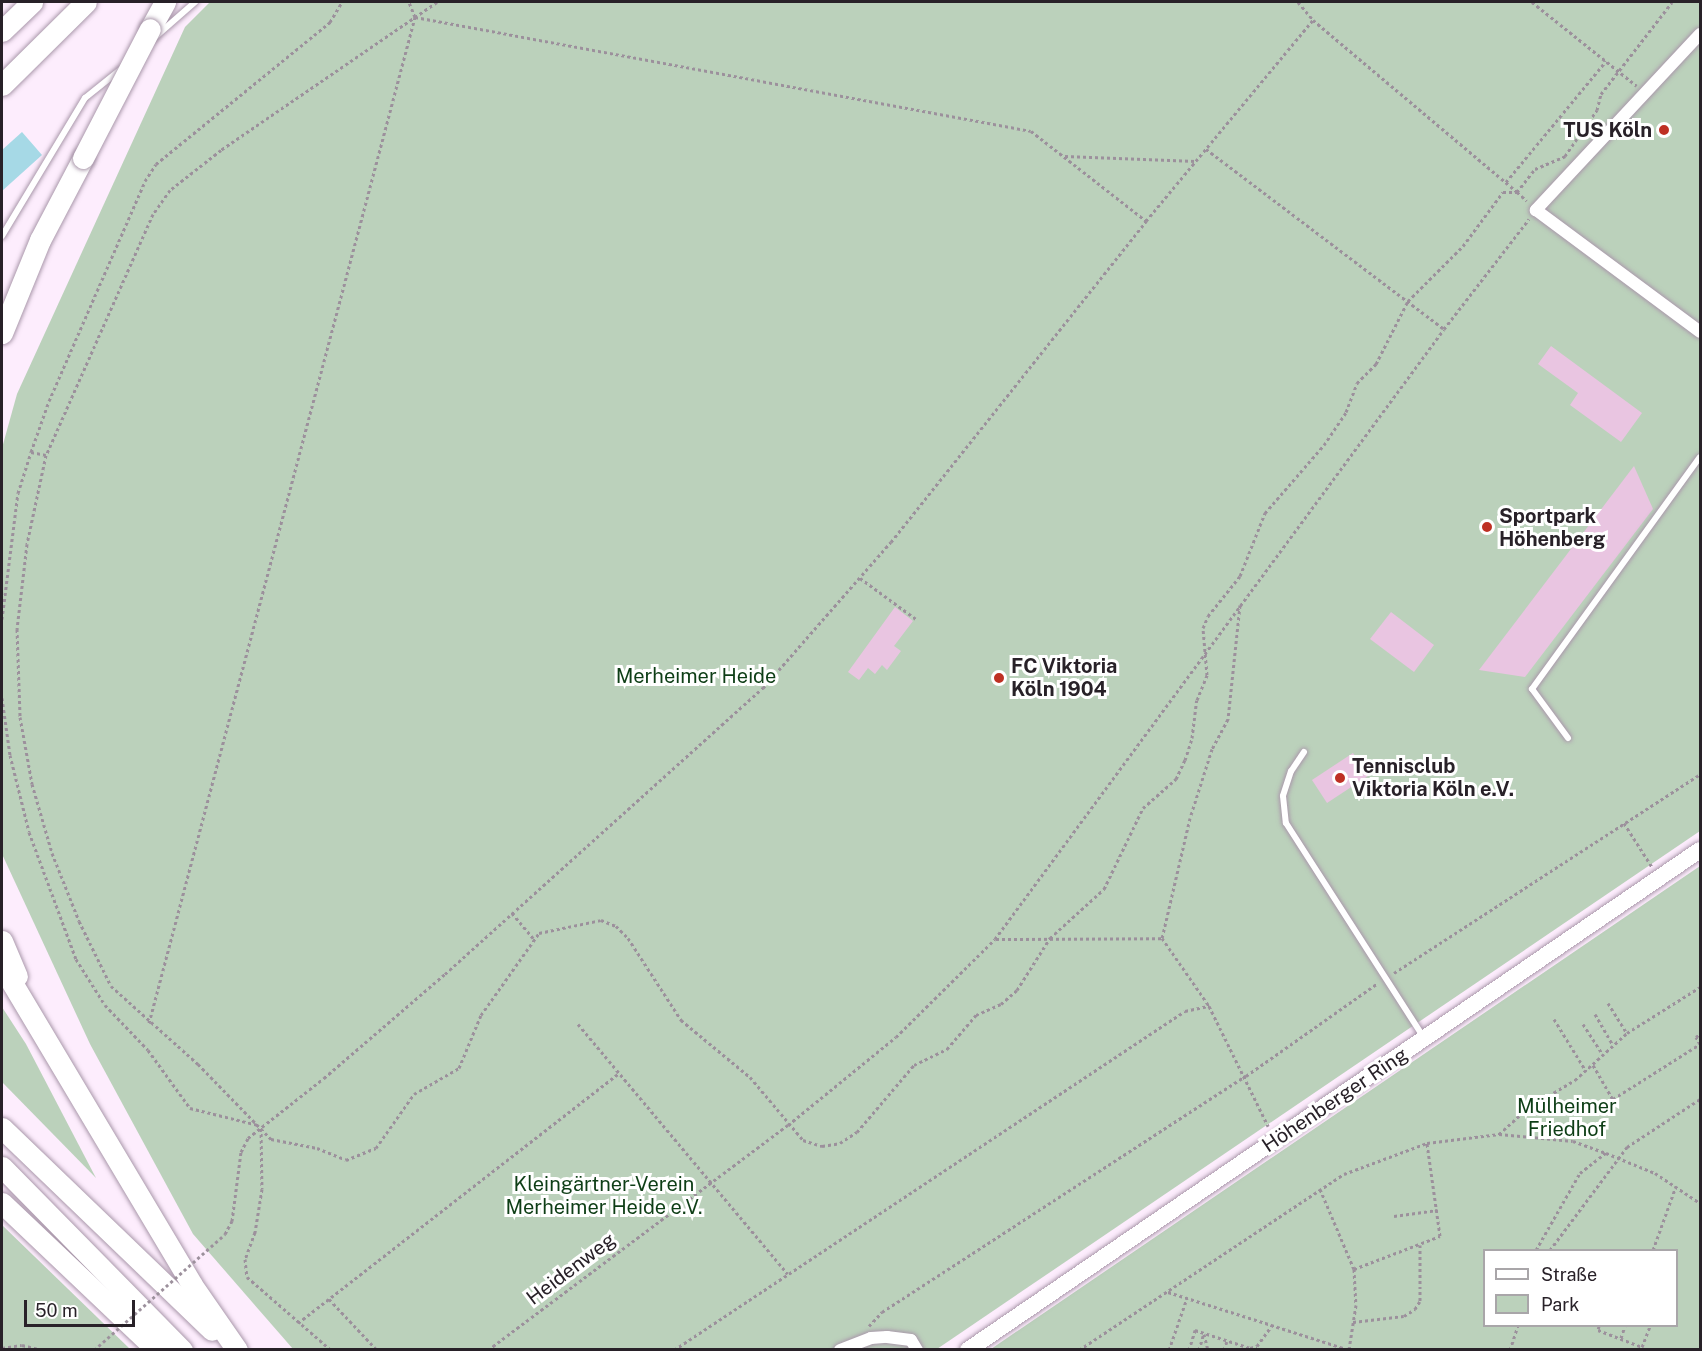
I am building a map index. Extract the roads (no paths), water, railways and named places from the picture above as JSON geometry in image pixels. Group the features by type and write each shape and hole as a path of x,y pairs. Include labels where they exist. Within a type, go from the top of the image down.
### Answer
{"highway":[{"path":"2,32 32,2"},
{"path":"2,85 86,2"},
{"path":"2,333 40,240 165,2"},
{"path":"2,298 40,240"},
{"path":"2,941 39,1023"},
{"path":"2,966 39,1023 169,1249 237,1350"},
{"path":"2,1128 232,1350"},
{"path":"2,1167 182,1350"},
{"path":"2,1203 157,1350"}],"street":[{"path":"1701,34 1536,210 1701,332"},
{"name":"Höhenberger Ring","path":"968,1350 1701,850"},
{"path":"845,1347 887,1337 911,1340 917,1350"}],"lane":[{"path":"2,236 85,98 195,2"},
{"path":"1568,738 1532,689 1701,457"},
{"path":"1304,752 1291,771 1283,796 1286,823 1388,977 1425,1039"}],"water":[{"path":"22,132 42,155 2,191 2,150"}],"place":[{"name":"TUS Köln","path":"1664,130"},
{"name":"Sportpark Höhenberg","path":"1487,527"},
{"name":"FC Viktoria Köln 1904","path":"999,678"},
{"name":"Tennisclub Viktoria Köln e.V.","path":"1340,778"}],"park label":[{"name":"Merheimer Heide","path":"696,676"},
{"name":"Mülheimer Friedhof","path":"1567,1118"},
{"name":"Kleingärtner-Verein Merheimer Heide e.V.","path":"604,1196"}]}
